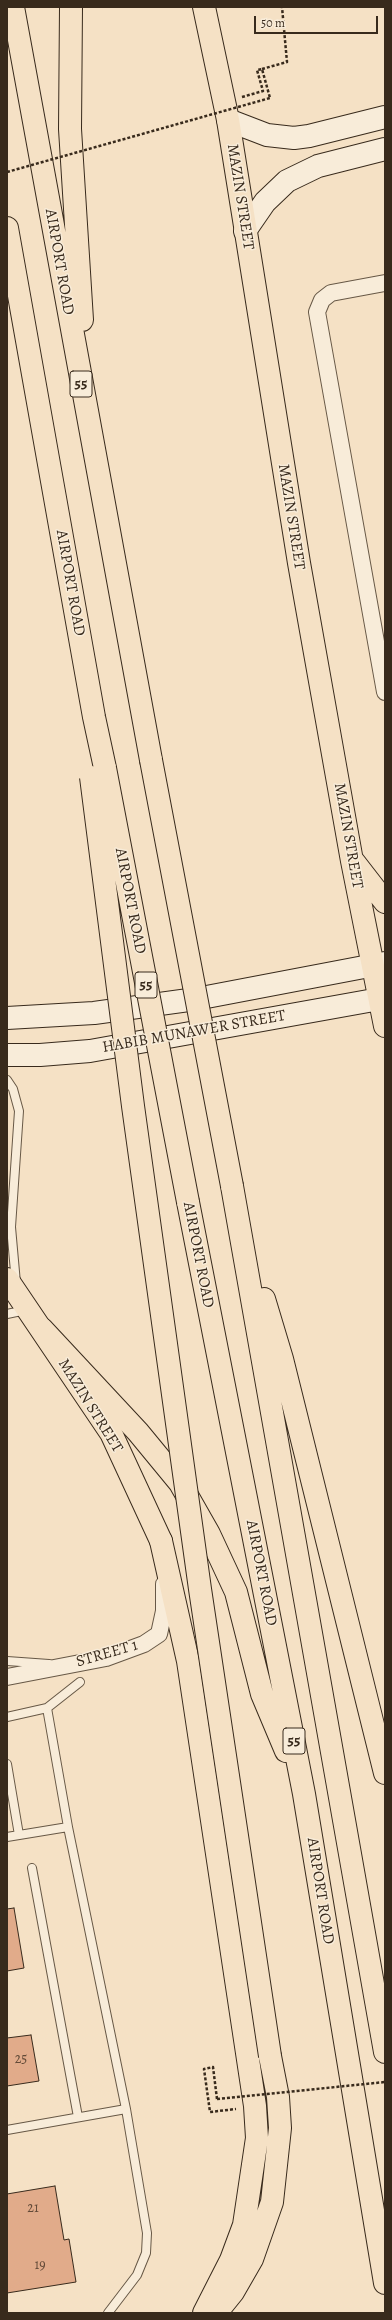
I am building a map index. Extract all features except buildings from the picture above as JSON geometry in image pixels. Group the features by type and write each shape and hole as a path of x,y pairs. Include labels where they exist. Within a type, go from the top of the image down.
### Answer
{"main road":[{"name":"AIRPORT ROAD","path":"13,7 89,427 232,1189 385,2052"},
{"path":"71,7 70,129 89,427"},
{"name":"MAZIN STREET","path":"204,7 228,120 299,563 352,861 379,965 385,1026"},
{"name":"AIRPORT ROAD","path":"7,228 94,717 98,772 188,1202 304,1794 385,2283"},
{"path":"7,302 34,380"},
{"path":"98,772 133,1106 197,1566 270,2056 278,2097 280,2128 272,2202 252,2259 233,2292 216,2313"},
{"path":"352,861 385,902"},
{"path":"232,1189 282,1359 385,1773"},
{"name":"MAZIN STREET","path":"17,1295 42,1329 110,1433 160,1541 188,1661 255,2106 257,2138 244,2225 231,2260 204,2313"},
{"path":"42,1329 138,1432 180,1483 210,1534 236,1592 262,1694 304,1794"}],"street":[{"path":"228,120 267,135 294,138 309,136 385,117"},
{"path":"245,231 265,202 287,181 318,166 385,149"},
{"path":"385,283 331,293 322,300 317,312 385,692"},
{"name":"HABIB MUNAWER STREET","path":"7,1018 94,1013 196,999 379,965"},
{"name":"HABIB MUNAWER STREET","path":"7,1055 40,1055 90,1051 382,999"},
{"name":"STREET 1","path":"7,1677 106,1658 144,1644 159,1634 164,1611 165,1596 160,1541"}],"lane":[{"path":"7,1080 13,1089 19,1112 11,1227 17,1295 7,1314"},
{"path":"7,1661 65,1666"},
{"path":"7,1718 47,1708 80,1682"},
{"path":"47,1708 68,1828 126,2109 147,2233 146,2253 137,2275 108,2313"},
{"path":"7,1764 19,1835"},
{"path":"7,1837 68,1828"},
{"path":"32,1868 78,2117"},
{"path":"7,2130 126,2109"}],"path":[{"path":"262,91 257,70 287,62 282,7"},
{"path":"7,172 270,98 262,69"},
{"path":"244,2108 210,2112 204,2069 213,2067 217,2099 385,2082"}]}
